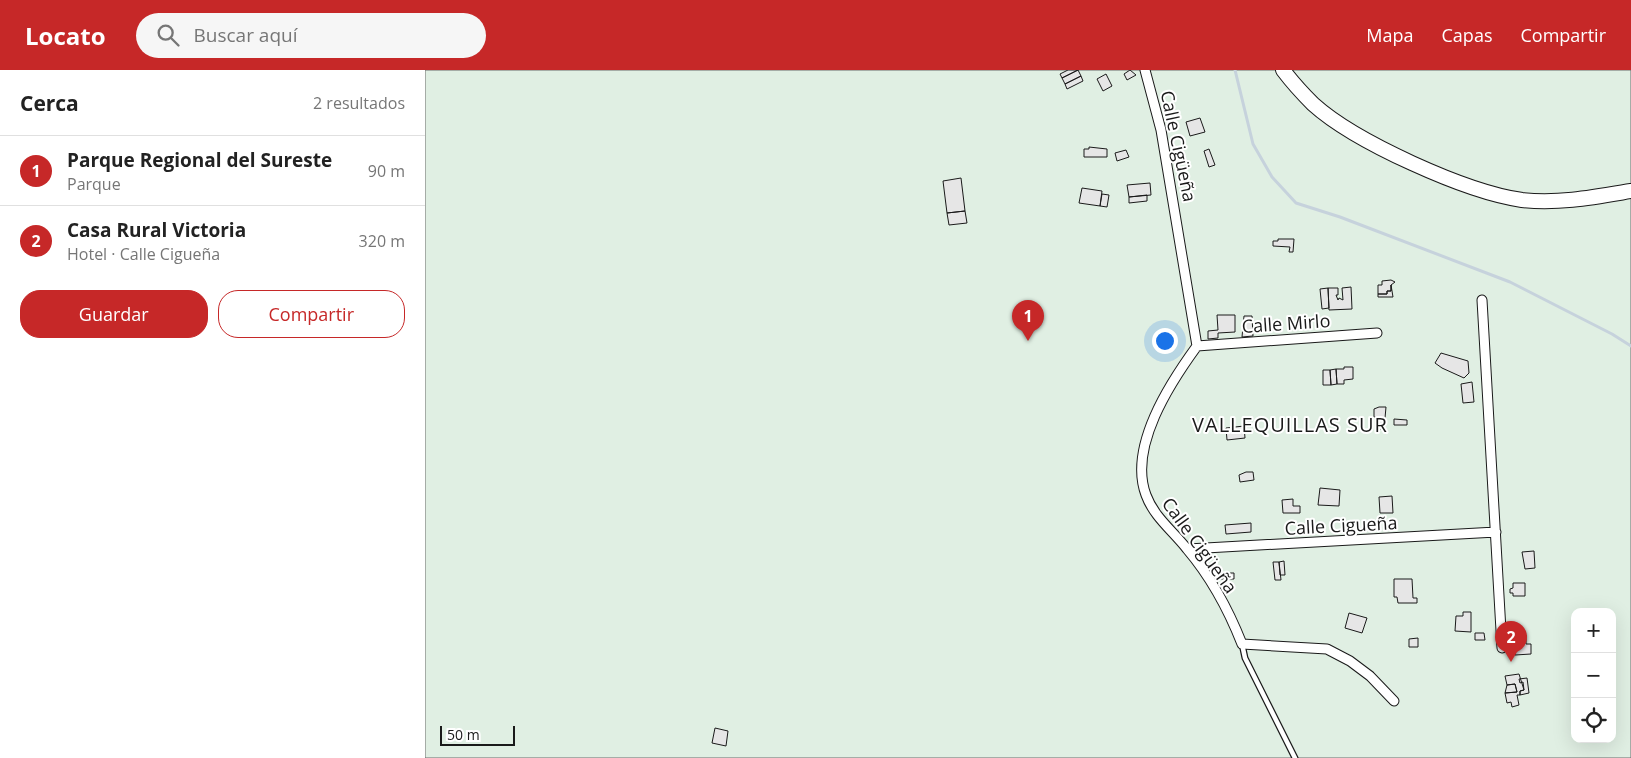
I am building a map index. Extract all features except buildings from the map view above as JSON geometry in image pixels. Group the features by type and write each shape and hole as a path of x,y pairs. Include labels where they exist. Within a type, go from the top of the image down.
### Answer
{"main road":[{"path":"1283,70 1314,104 1343,125 1406,159 1491,194 1522,200 1563,202 1631,191"}],"street":[{"name":"Calle Cigüeña","path":"1145,70 1161,130 1197,346 1163,396 1151,424 1142,466 1145,494 1151,507 1188,549 1217,593 1235,626 1242,644"},
{"path":"1482,300 1502,648"},
{"name":"Calle Mirlo","path":"1197,346 1377,334"},
{"name":"Calle Cigueña","path":"1188,549 1496,532"},
{"path":"1242,644 1327,649 1350,661 1370,676 1394,701"}],"lane":[{"path":"1242,644 1245,658 1295,758"}],"green space":[{"path":"425,70 1631,70 1631,758 425,758"}],"waterway":[{"path":"1235,70 1253,144 1272,177 1296,203 1340,217 1510,282 1612,334 1631,346"}],"place":[{"name":"Parque Regional del Sureste","path":"1028,341"},
{"name":"Casa Rural Victoria","path":"1511,662"}],"district":[{"name":"VALLEQUILLAS SUR","path":"1290,424"}]}
